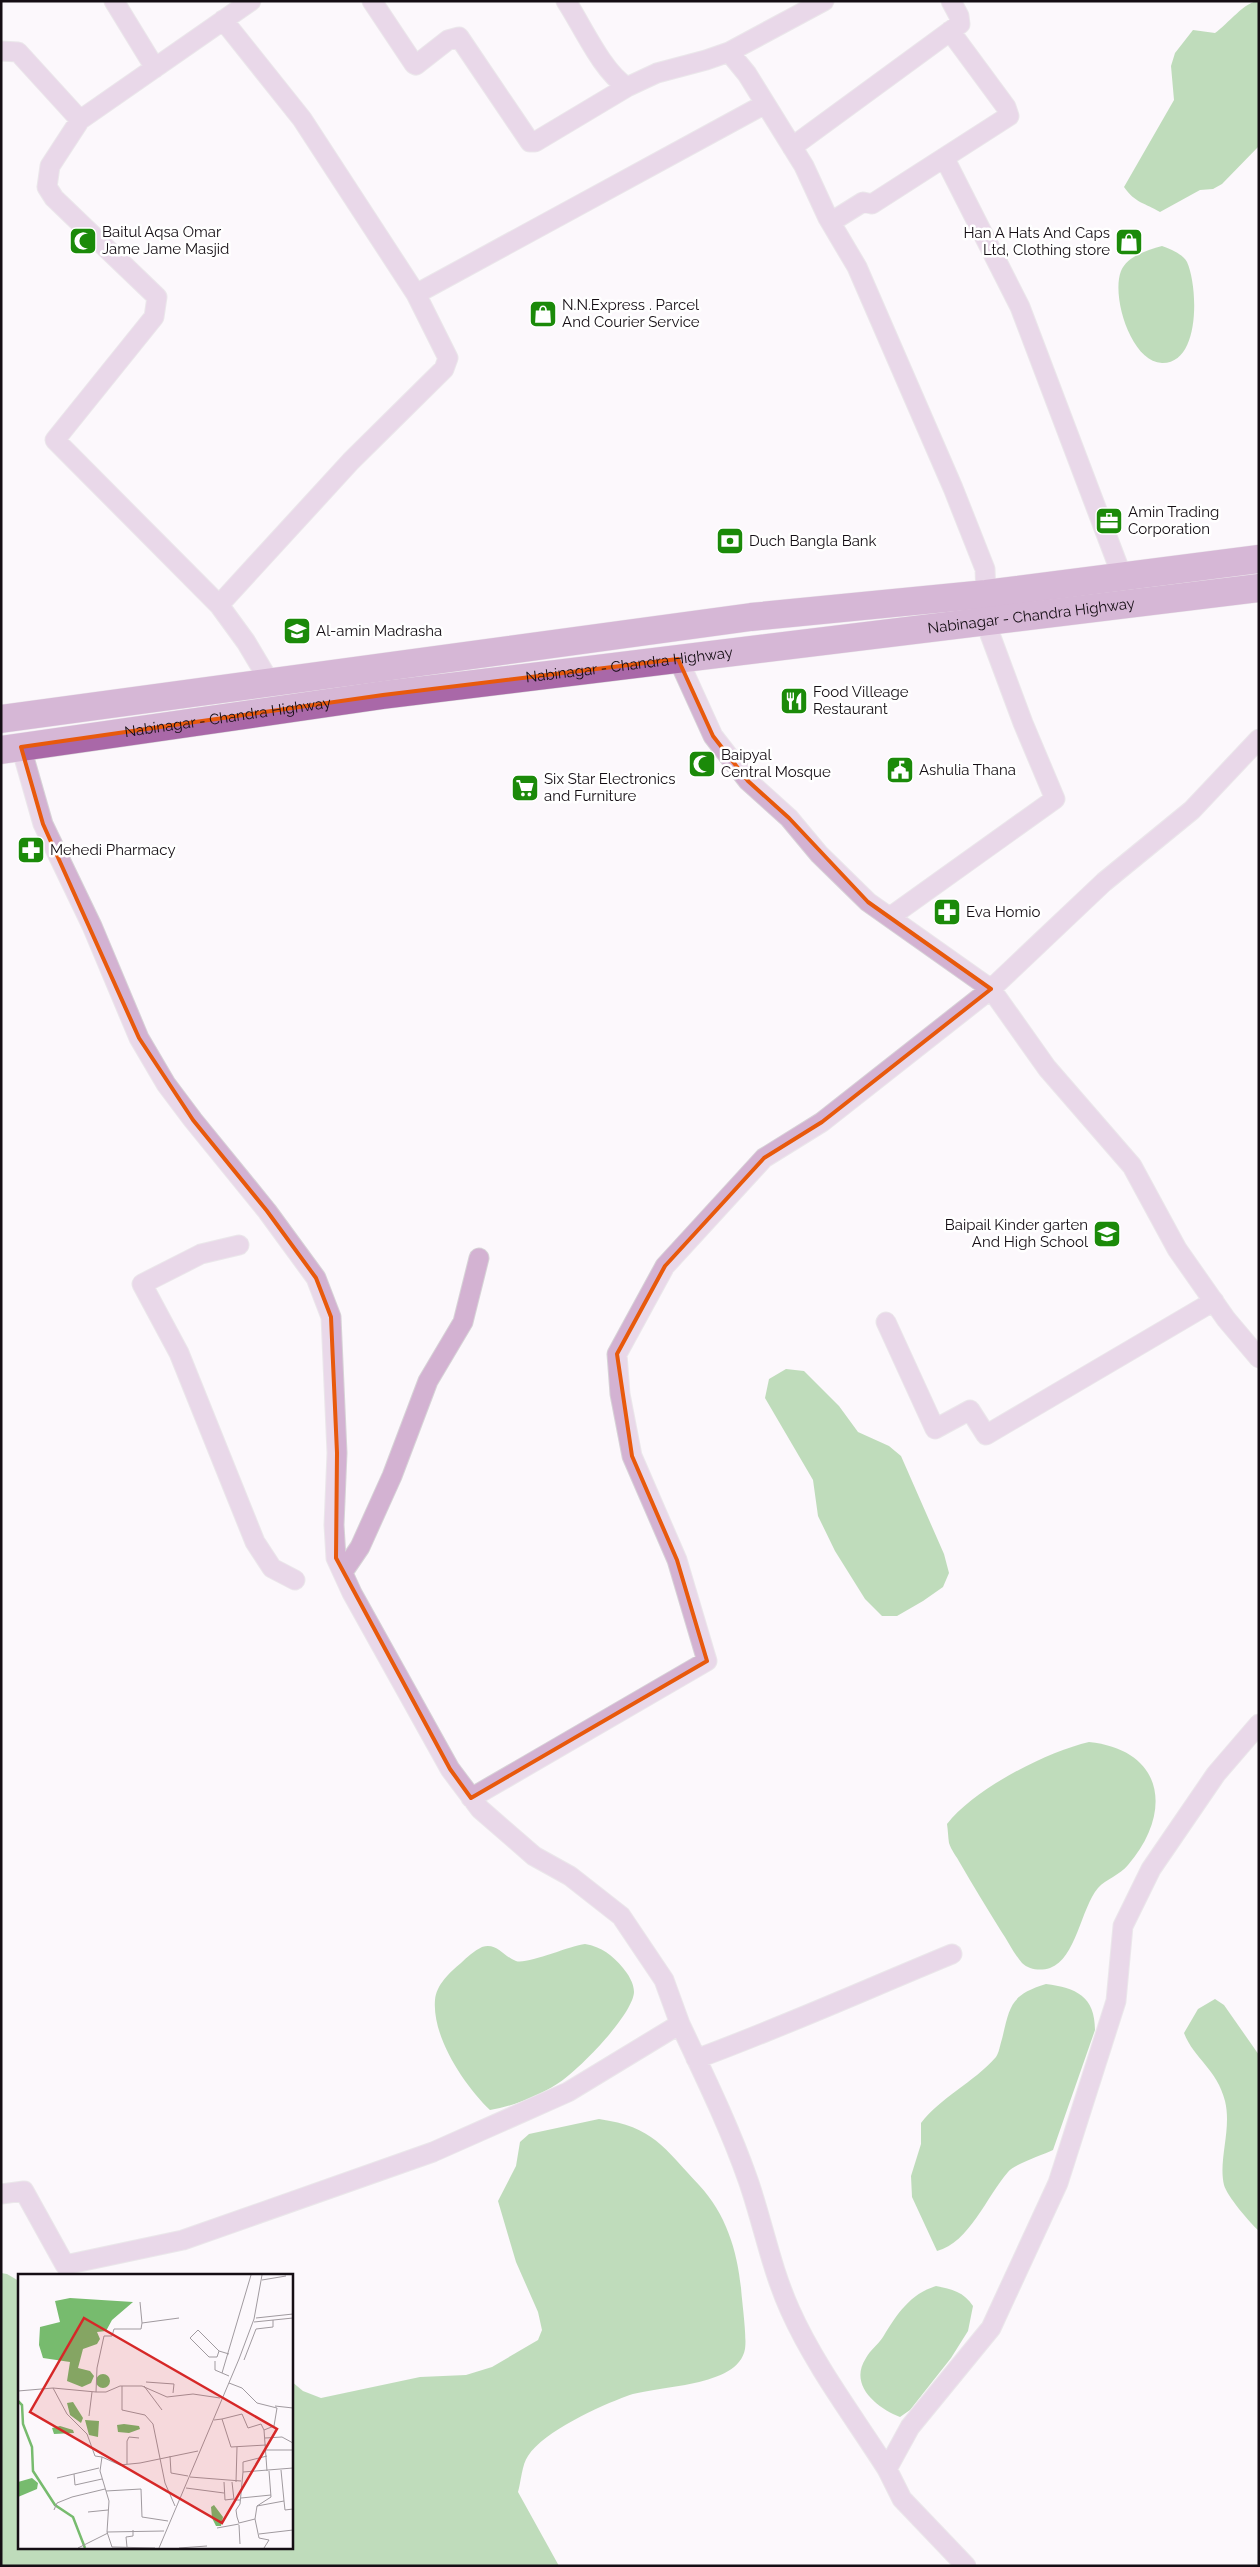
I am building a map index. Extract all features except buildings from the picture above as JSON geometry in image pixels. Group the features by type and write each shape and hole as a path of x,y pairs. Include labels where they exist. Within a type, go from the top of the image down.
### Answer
{"highway":[{"name":"Nabinagar - Chandra Highway","path":"1,719 205,690 271,684 751,617 986,594 1259,559"},
{"name":"Nabinagar - Chandra Highway","path":"11,748 383,695 1259,588"}],"street":[{"path":"114,1 155,68"},
{"path":"251,1 80,120 50,166 47,187 54,198 158,297 154,317 55,440 219,605 246,642 271,684"},
{"path":"372,1 416,65 448,40 459,37 530,142 535,142 628,87 657,73 729,52 824,1"},
{"path":"566,1 606,64 620,83 628,87"},
{"path":"792,147 960,24 959,16 951,1"},
{"path":"219,605 351,461 444,369 448,358 416,294 302,119 224,20"},
{"path":"831,222 863,202 872,204 945,159 1009,116 1006,107 950,31"},
{"path":"1,52 18,52 80,120"},
{"path":"729,52 804,166 831,222 857,267 929,429 985,568 986,594"},
{"path":"416,294 765,104"},
{"path":"945,159 1020,307 1122,576"},
{"path":"890,917 1056,799 1023,723 985,620"},
{"path":"678,659 713,736 748,781 789,818 819,854 868,902 991,989 1047,1068 1132,1166 1177,1249 1214,1302 1259,1358"},
{"path":"471,1798 707,1661 677,1560 632,1456 620,1394 617,1354 665,1266 764,1158 822,1122 991,989 1104,882 1192,810 1259,739"},
{"path":"11,748 43,824 92,926 139,1038 166,1084 192,1120 267,1211 316,1278 331,1317 337,1453 334,1525 336,1558 343,1572 450,1769 480,1810 534,1856 570,1876 621,1916 664,1980 680,2024 734,2140 790,2311 829,2380 887,2469 902,2499 966,2566"},
{"path":"239,1245 201,1254 142,1284 179,1353 255,1542 272,1568 295,1580"},
{"path":"343,1572 360,1547 392,1476 428,1381 463,1322 479,1258"},
{"path":"886,1322 935,1429 970,1410 986,1435 1214,1302"},
{"path":"887,2469 910,2427 991,2328 1058,2183 1116,2001 1122,1926 1151,1869 1216,1774 1259,1724"},
{"path":"696,2059 783,2027 838,2000 952,1954"},
{"path":"1,2194 24,2191 65,2265 183,2240 433,2152 518,2116 568,2092 680,2024"}],"highlighted area":[{"path":"678,659 713,736 748,781 789,818 868,902 991,989 822,1122 764,1158 665,1266 617,1354 632,1456 677,1560 707,1661 471,1798 450,1769 336,1558 337,1453 331,1317 316,1278 267,1211 193,1120 139,1038 43,824 21,747 383,695"}],"shaded area":[{"path":"1259,1 1259,146 1222,184 1213,189 1200,190 1160,212 1140,202 1124,187 1174,100 1171,66 1175,53 1193,30 1215,33 1242,9"},
{"path":"1162,246 1179,254 1187,262 1191,273 1194,305 1190,338 1184,351 1175,360 1162,363 1151,360 1141,352 1133,340 1121,311 1119,282 1121,271 1128,261 1138,254"},
{"path":"786,1369 804,1371 839,1406 858,1432 889,1446 901,1456 944,1554 949,1573 943,1587 897,1616 882,1616 865,1599 835,1551 818,1516 813,1480 765,1398 769,1379"},
{"path":"1089,1742 1114,1747 1133,1757 1147,1771 1154,1787 1155,1805 1152,1825 1142,1845 1128,1865 1101,1885 1092,1897 1066,1955 1059,1963 1050,1968 1039,1970 1025,1965 1016,1956 953,1851 949,1843 947,1824 959,1811 992,1785 1052,1754"},
{"path":"585,1944 602,1949 611,1955 623,1968 633,1985 634,1992 631,2002 603,2042 566,2078 525,2100 490,2110 460,2074 444,2044 435,2014 435,2000 438,1989 448,1975 473,1952 482,1947 496,1948 512,1959 521,1962"},
{"path":"1046,1984 1075,1991 1082,1996 1092,2009 1095,2030 1053,2150 1011,2169 1000,2182 977,2218 959,2239 937,2251 912,2197 911,2176 921,2144 921,2123 938,2105 977,2075 996,2057 1007,2018 1014,2003 1025,1993"},
{"path":"1215,1999 1224,2005 1259,2055 1259,2231 1234,2202 1224,2185 1223,2165 1227,2122 1225,2101 1217,2081 1188,2042 1184,2033 1198,2009"},
{"path":"599,2119 633,2127 656,2141 699,2185 723,2220 737,2260 744,2319 745,2349 739,2362 728,2371 695,2383 640,2392 616,2400 573,2420 546,2437 528,2456 524,2464 518,2492 559,2566 1,2566 1,2273 18,2280 18,2550 292,2550 292,2382 303,2391 321,2398 420,2377 466,2375 492,2367 538,2340 542,2330 538,2312 516,2262 498,2201 516,2166 520,2142 529,2134"},
{"path":"936,2286 957,2292 966,2297 973,2306 968,2331 951,2358 910,2410 900,2417 882,2408 868,2394 860,2377 861,2368 868,2355 905,2306 919,2294"}],"place":[{"name":"Baitul Aqsa Omar Jame Jame Masjid","path":"83,241"},
{"name":"Han A Hats And Caps Ltd, Clothing store","path":"1129,242"},
{"name":"N.N.Express . Parcel And Courier Service","path":"543,314"},
{"name":"Amin Trading Corporation","path":"1109,521"},
{"name":"Duch Bangla Bank","path":"730,541"},
{"name":"Al-amin Madrasha","path":"297,631"},
{"name":"Food Villeage Restaurant","path":"794,701"},
{"name":"Baipyal Central Mosque","path":"702,764"},
{"name":"Ashulia Thana","path":"900,770"},
{"name":"Six Star Electronics and Furniture","path":"525,788"},
{"name":"Mehedi Pharmacy","path":"31,850"},
{"name":"Eva Homio","path":"947,912"},
{"name":"Baipail Kinder garten And High School","path":"1107,1234"}]}
